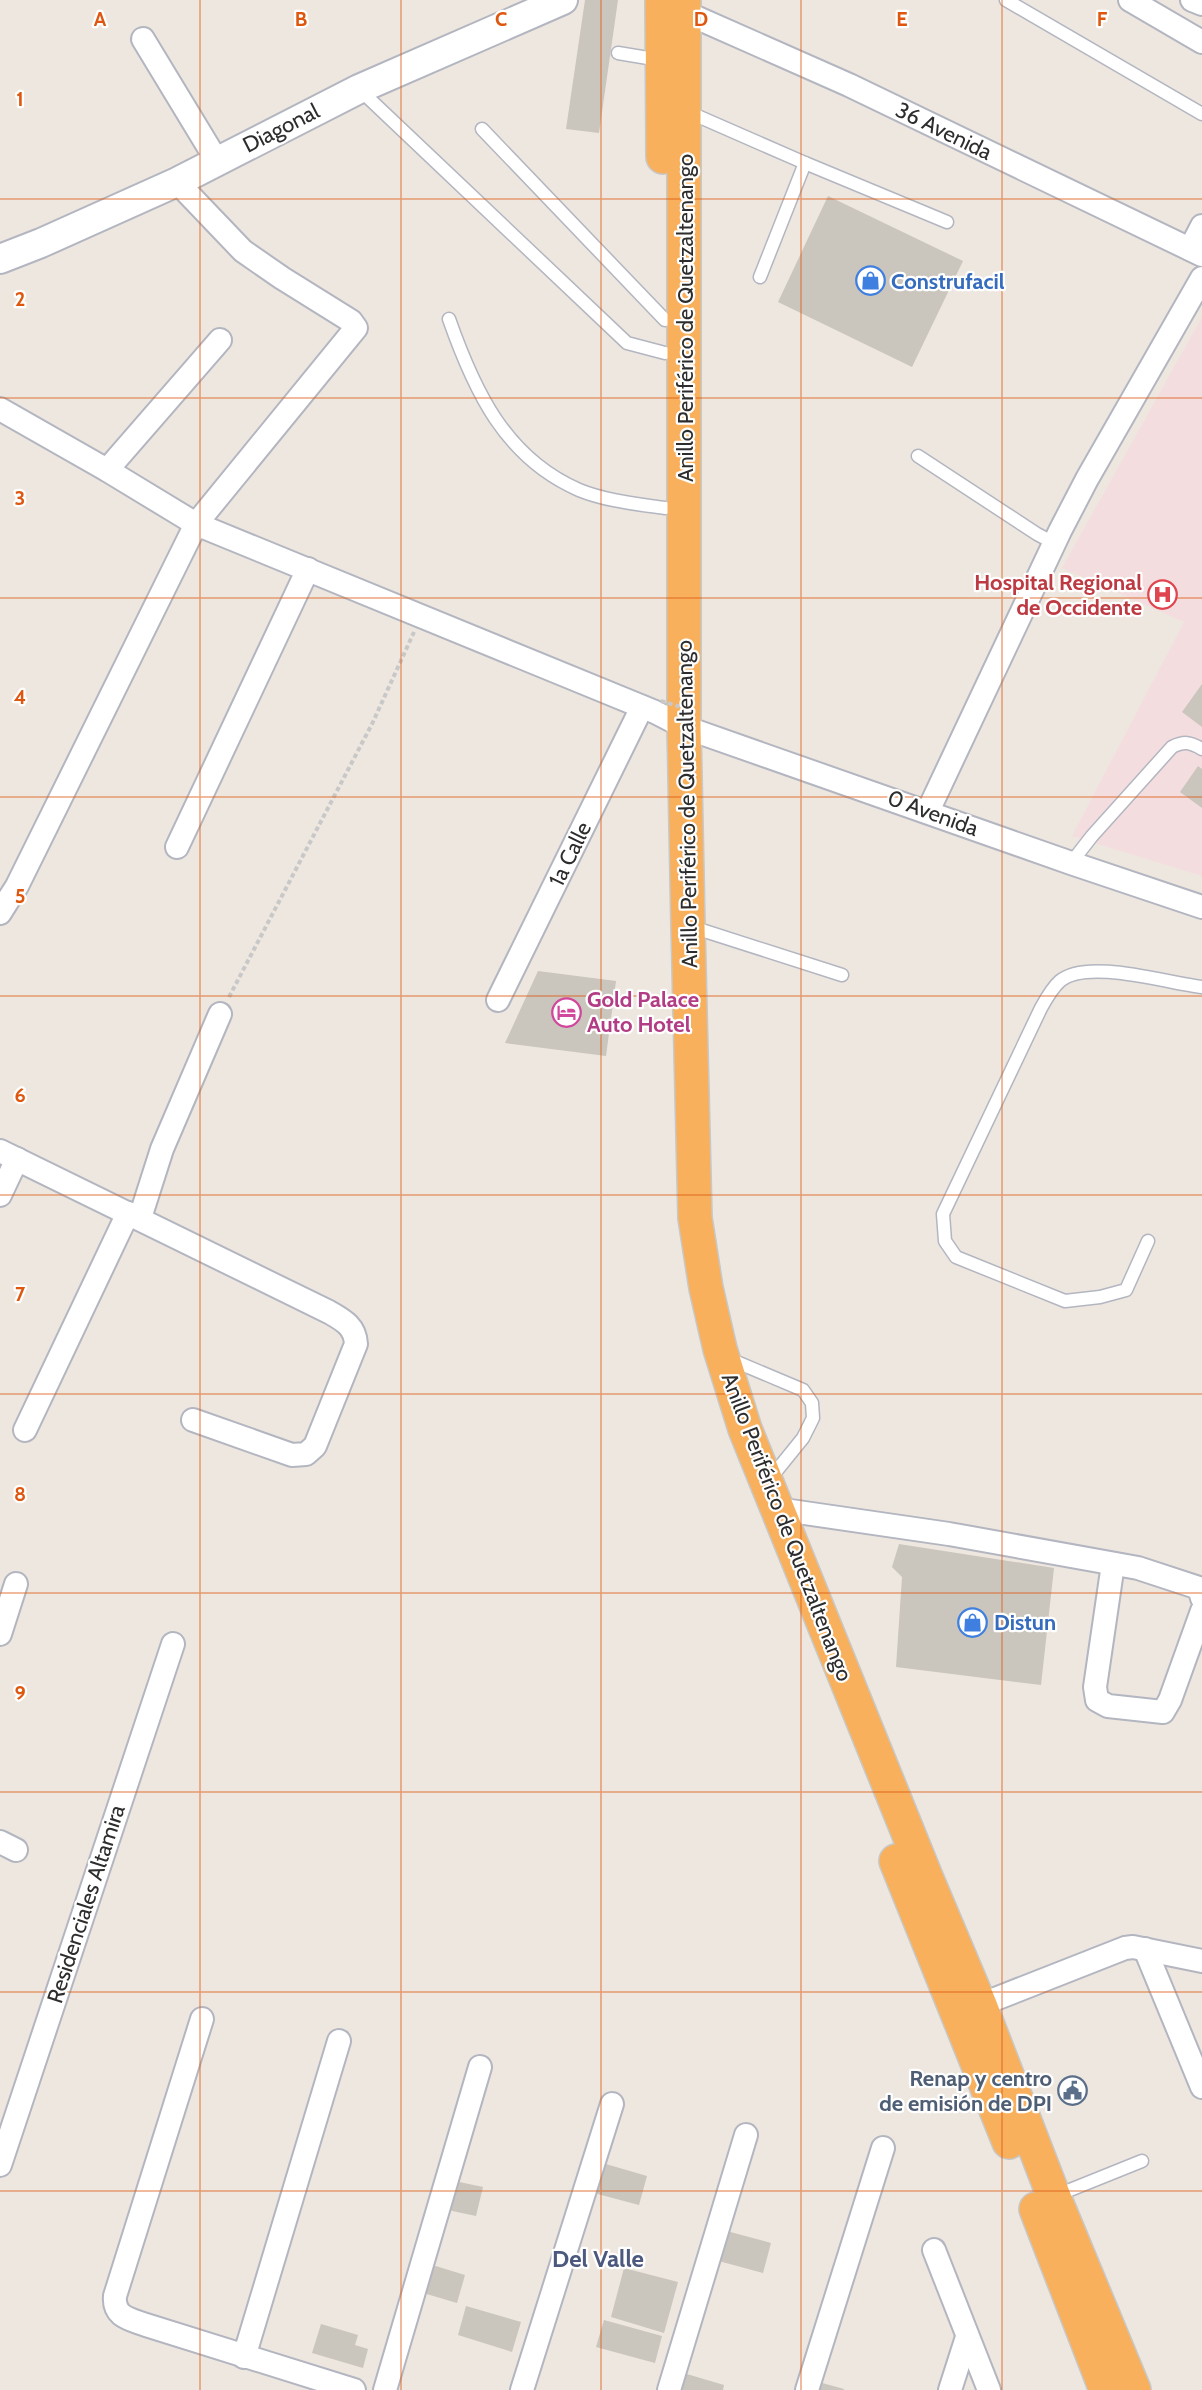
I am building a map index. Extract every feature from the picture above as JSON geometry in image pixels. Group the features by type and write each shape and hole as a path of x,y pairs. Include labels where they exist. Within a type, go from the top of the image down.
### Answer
{"highway":[{"name":"Anillo Periférico de Quetzaltenango","path":"677,4 661,60 673,1180 681,1274 697,1347 724,1432 1027,2185 1106,2390"},
{"name":"Anillo Periférico de Quetzaltenango","path":"677,4 685,111 669,713 688,926 695,1218 706,1288 722,1356 745,1429 1134,2390"}],"street":[{"name":"Diagonal","path":"0,259 177,182 359,89 563,0"},
{"path":"1130,0 1202,42"},
{"path":"1192,0 1202,4"},
{"name":"36 Avenida","path":"677,4 1196,252"},
{"path":"143,39 217,161"},
{"path":"0,913 8,885 196,524 356,328 351,321 243,251 177,182"},
{"path":"1196,252 1202,226"},
{"path":"928,811 1054,543 1087,479 1202,278"},
{"path":"107,470 220,340"},
{"name":"0 Avenida","path":"0,409 196,524 669,713 928,811 1202,907"},
{"path":"177,847 308,569"},
{"name":"1a Calle","path":"498,1000 669,713"},
{"path":"25,1430 134,1216 220,1014"},
{"path":"0,1195 8,1155 328,1312 347,1323 356,1334 356,1344 315,1446 306,1454 292,1455 193,1420"},
{"path":"772,1496 948,1534 1138,1568 1188,1582 1199,1588 1202,1598"},
{"path":"1113,1564 1095,1687 1097,1700 1108,1706 1162,1712 1170,1700 1202,1611"},
{"path":"0,1634 16,1584"},
{"name":"Residenciales Altamira","path":"0,2165 173,1644"},
{"path":"980,2005 1125,1948 1146,1949 1202,1961"},
{"path":"1146,1949 1202,2087"},
{"path":"202,2019 115,2296 115,2307 121,2315 128,2318 244,2357 354,2390"},
{"path":"244,2357 339,2041"},
{"path":"385,2390 480,2067"},
{"path":"522,2390 612,2104"},
{"path":"669,2390 746,2135"},
{"path":"807,2390 883,2148"},
{"path":"934,2250 989,2390"},
{"path":"950,2390 967,2337"}],"lane":[{"path":"1006,0 1202,114"},
{"path":"618,53 661,60"},
{"path":"359,89 627,342 665,353"},
{"path":"685,111 947,222"},
{"path":"482,129 664,320"},
{"path":"760,277 805,163"},
{"path":"449,319 466,366 488,411 521,452 551,474 580,490 632,504 665,508"},
{"path":"918,456 1054,543"},
{"path":"1071,863 1092,836 1172,747 1181,742 1191,743 1202,749"},
{"path":"688,926 842,975"},
{"path":"1149,1241 1126,1290 1100,1297 1065,1301 956,1257 945,1241 943,1214 1041,1008 1059,982 1070,975 1106,970 1202,987"},
{"path":"722,1356 803,1390 812,1403 813,1418 772,1496"},
{"path":"1054,2197 1142,2161"}],"path":[{"path":"220,1014 372,724 422,616"}],"shaded area":[{"name":"Hospital Regional de Occidente","path":"1202,317 1202,876 1072,836 1184,622 1062,568"}],"building":[{"path":"585,0 618,0 599,133 566,129"},
{"name":"Construfacil","path":"828,196 963,261 912,367 778,302"},
{"path":"1202,684 1202,727 1182,712"},
{"path":"1198,766 1202,769 1202,808 1180,792"},
{"name":"Gold Palace Auto Hotel","path":"538,971 616,981 606,1056 505,1043"},
{"name":"Distun","path":"899,1544 1054,1568 1041,1685 896,1667 902,1577 892,1567"},
{"path":"599,2162 647,2176 639,2205 590,2192"},
{"path":"450,2180 483,2187 476,2216 443,2209"},
{"path":"723,2230 771,2243 763,2273 715,2260"},
{"path":"429,2264 465,2275 457,2303 420,2292"},
{"path":"624,2268 678,2282 664,2333 611,2317"},
{"path":"466,2306 521,2322 512,2352 458,2335"},
{"path":"604,2320 662,2336 655,2363 596,2347"},
{"path":"321,2324 358,2335 355,2345 368,2349 363,2368 312,2353"},
{"path":"680,2372 724,2385 723,2390 675,2390"},
{"path":"815,2381 844,2389 844,2390 812,2390"}],"place":[{"name":"Construfacil","path":"870,281"},
{"name":"Hospital Regional de Occidente","path":"1163,595"},
{"name":"Gold Palace Auto Hotel","path":"566,1012"},
{"name":"Distun","path":"973,1622"},
{"name":"Renap y centro de emisión de DPI","path":"1073,2091"}],"district":[{"name":"Del Valle","path":"598,2258"}]}
